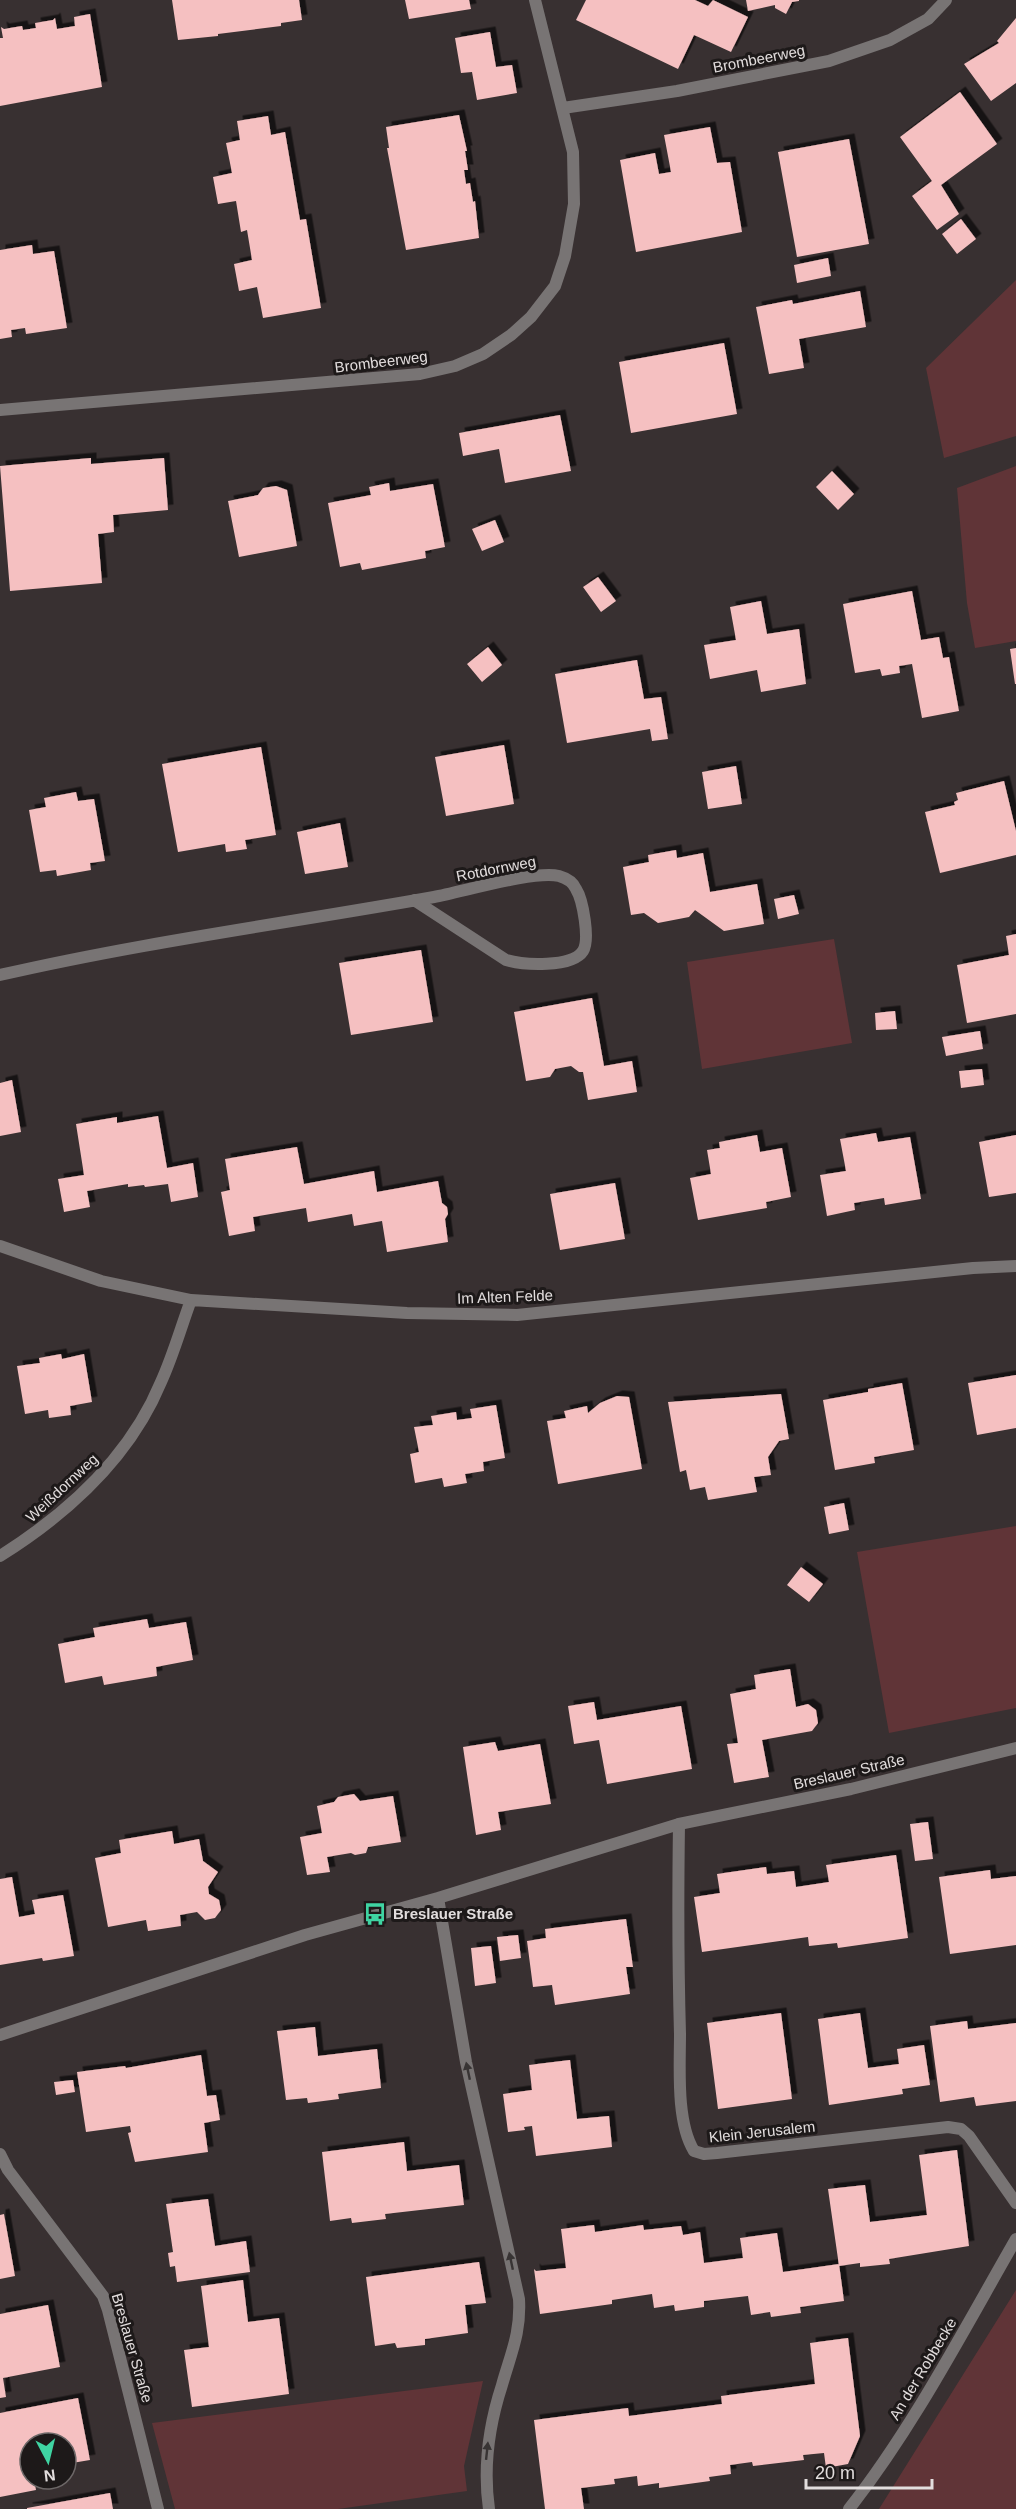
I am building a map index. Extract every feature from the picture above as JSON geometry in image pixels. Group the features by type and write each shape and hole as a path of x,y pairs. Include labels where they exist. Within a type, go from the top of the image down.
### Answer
{"street":[{"name":"Brombeerweg","path":"0,410 420,374 455,366 483,354 511,335 531,317 555,286 565,256 574,204 573,152 535,0"},
{"name":"Brombeerweg","path":"562,108 678,91 829,61 890,40 928,19 946,0"},
{"name":"Rotdornweg","path":"0,975 67,959 414,900 543,875 568,879 576,887 582,903 586,941 584,950 576,958 537,964 519,964 506,960 414,900"},
{"name":"Im Alten Felde","path":"0,1246 101,1281 191,1300 407,1313 517,1315 973,1268 1016,1266"},
{"name":"Weißdornweg","path":"0,1556 34,1535 103,1473 140,1423 161,1383 191,1300"},
{"name":"Breslauer Straße","path":"0,2035 305,1935 438,1898 679,1824 850,1789 1016,1748"},
{"name":"Klein Jerusalem","path":"679,1824 678,1955 682,2111 690,2144 694,2151 704,2154 717,2153 948,2127 961,2129 969,2136 1016,2203"},
{"path":"438,1898 466,2062 519,2299 518,2335 490,2432 486,2464 489,2509"},
{"name":"Breslauer Straße","path":"0,2154 8,2170 103,2295 158,2509"},
{"name":"An der Robbecke","path":"849,2509 873,2478 921,2402 1016,2240"}],"shaded area":[{"path":"1016,280 1016,436 944,458 926,368"},
{"path":"1016,466 1016,641 975,648 967,603 957,488"},
{"path":"834,939 852,1043 702,1069 687,962"},
{"path":"1016,1526 1016,1708 889,1733 857,1552"},
{"path":"1016,2290 1016,2509 879,2509"},
{"path":"483,2381 464,2466 467,2491 338,2509 175,2509 152,2423"}],"building":[{"path":"172,0 299,0 302,20 281,23 281,26 178,40"},
{"path":"405,0 469,0 471,9 409,19"},
{"path":"586,0 695,0 708,6 713,0 748,17 731,52 694,35 678,69 576,20"},
{"path":"746,0 799,1 792,2 786,14 775,8 775,5 748,11"},
{"path":"90,14 102,87 0,106 0,38 3,38 1,27 4,29 22,26 23,30 36,28 35,23 55,18 57,29 75,26 74,17"},
{"path":"1016,18 1016,83 991,101 964,64 999,43 997,41"},
{"path":"490,32 496,67 512,65 517,93 477,100 472,72 461,73 455,38"},
{"path":"960,92 997,144 941,185 959,214 937,230 912,196 932,181 900,137"},
{"path":"459,115 467,151 465,151 468,170 464,170 466,184 470,183 473,202 475,201 479,238 406,250 387,148 389,148 386,127"},
{"path":"268,116 271,135 285,132 300,220 306,219 321,308 263,318 257,287 239,291 234,264 252,260 247,230 241,232 236,201 218,204 213,177 232,173 226,143 240,140 237,121"},
{"path":"710,127 717,163 730,162 742,232 636,252 620,160 655,153 659,174 671,172 664,135"},
{"path":"849,139 869,244 797,257 778,152"},
{"path":"961,219 976,239 957,254 942,234"},
{"path":"32,245 33,254 54,251 67,328 26,334 25,328 11,330 12,337 0,339 0,250"},
{"path":"828,258 831,276 797,283 794,265"},
{"path":"860,291 866,327 799,339 804,368 769,374 756,307 792,300 793,304"},
{"path":"724,343 737,414 631,433 619,362"},
{"path":"560,415 571,471 505,483 499,449 463,456 459,433"},
{"path":"91,458 91,464 164,458 168,510 113,515 114,532 98,534 102,583 10,591 0,466"},
{"path":"832,471 854,494 838,510 816,487"},
{"path":"389,483 390,491 433,484 445,547 425,551 426,558 362,570 360,563 340,567 328,503 371,495 369,487"},
{"path":"276,486 287,490 297,546 239,557 228,501 258,495 263,488"},
{"path":"495,520 504,542 482,551 472,529"},
{"path":"598,577 616,601 601,612 583,587"},
{"path":"912,591 921,640 939,637 943,658 949,657 959,711 922,718 912,664 899,666 900,673 882,676 880,669 855,673 843,604"},
{"path":"761,601 767,634 799,629 806,684 761,692 757,670 710,679 704,645 736,640 730,607"},
{"path":"488,647 502,665 482,682 467,664"},
{"path":"1016,648 1016,684 1015,684 1010,649"},
{"path":"637,660 644,699 661,697 668,739 652,741 650,729 567,743 555,674"},
{"path":"504,745 514,804 446,816 435,757"},
{"path":"261,747 276,835 245,840 247,849 226,852 225,844 178,852 162,764"},
{"path":"736,766 742,804 708,809 702,772"},
{"path":"1004,781 1016,831 1016,855 940,873 925,812 955,805 954,802 958,800 956,793"},
{"path":"76,792 78,801 94,799 105,861 90,863 91,870 57,876 56,870 40,872 29,810 46,807 44,798"},
{"path":"340,823 348,867 305,874 297,832"},
{"path":"676,850 677,858 703,853 710,892 757,884 764,924 724,931 695,910 689,917 658,923 644,913 631,915 623,867 649,862 648,855"},
{"path":"794,895 799,914 778,919 774,899"},
{"path":"1016,934 1016,1014 967,1023 957,965 1009,955 1006,936"},
{"path":"421,950 433,1022 351,1035 339,963"},
{"path":"592,998 604,1066 632,1061 637,1092 588,1100 583,1072 571,1066 555,1069 550,1077 526,1081 514,1012"},
{"path":"895,1011 897,1029 876,1030 875,1013"},
{"path":"980,1031 983,1049 946,1056 942,1037"},
{"path":"982,1069 984,1085 961,1088 959,1071"},
{"path":"12,1080 21,1132 0,1136 0,1083"},
{"path":"158,1116 167,1168 193,1163 198,1197 171,1202 168,1184 128,1187 128,1184 87,1191 90,1207 64,1212 58,1179 84,1175 76,1124 117,1117 117,1123"},
{"path":"876,1133 878,1142 910,1137 921,1199 885,1205 884,1198 854,1203 855,1210 827,1216 820,1175 846,1171 840,1139"},
{"path":"757,1135 760,1152 782,1148 791,1197 766,1202 767,1208 698,1220 690,1178 711,1174 707,1150 720,1148 719,1142"},
{"path":"1016,1135 1016,1193 989,1197 979,1142"},
{"path":"297,1147 304,1184 374,1171 377,1192 438,1181 442,1203 447,1207 448,1214 445,1219 448,1242 387,1252 382,1221 354,1226 352,1214 308,1222 306,1208 253,1217 255,1231 229,1236 221,1192 230,1190 225,1159"},
{"path":"615,1183 625,1239 560,1250 550,1194"},
{"path":"61,1354 62,1359 84,1354 92,1402 70,1406 71,1415 49,1418 48,1410 25,1414 17,1366 40,1363 39,1358"},
{"path":"1016,1375 1016,1428 977,1435 968,1383"},
{"path":"902,1383 914,1450 874,1457 875,1463 835,1470 823,1400"},
{"path":"781,1394 789,1439 779,1441 768,1457 771,1475 754,1477 757,1492 708,1500 705,1487 690,1490 686,1470 680,1472 668,1402"},
{"path":"617,1396 629,1397 642,1469 558,1484 547,1421 566,1418 564,1411 587,1406 588,1413 600,1403"},
{"path":"496,1405 505,1458 483,1462 484,1471 465,1474 467,1483 444,1487 442,1478 415,1483 410,1454 419,1452 414,1427 433,1425 431,1416 456,1412 457,1420 472,1418 470,1409"},
{"path":"844,1503 849,1530 829,1534 824,1507"},
{"path":"801,1567 823,1584 809,1602 787,1585"},
{"path":"147,1619 149,1628 186,1622 193,1660 156,1667 157,1676 104,1685 102,1676 65,1683 58,1644 95,1637 93,1628"},
{"path":"790,1669 796,1707 808,1704 816,1710 818,1723 812,1731 762,1740 769,1777 734,1783 727,1744 738,1743 730,1694 756,1689 754,1675"},
{"path":"594,1702 597,1720 681,1706 692,1769 607,1784 599,1740 574,1744 568,1706"},
{"path":"495,1742 498,1751 540,1744 551,1804 498,1812 501,1830 476,1835 463,1747"},
{"path":"354,1794 360,1801 393,1796 401,1842 368,1847 366,1853 327,1857 330,1872 307,1875 300,1837 322,1833 317,1806 334,1802 338,1797"},
{"path":"928,1822 933,1859 915,1861 910,1824"},
{"path":"172,1831 174,1844 199,1839 203,1861 218,1872 208,1887 209,1894 219,1900 221,1910 215,1918 205,1920 197,1912 180,1915 181,1926 148,1931 146,1920 108,1927 95,1858 121,1853 119,1840"},
{"path":"896,1855 908,1938 838,1948 837,1943 809,1946 808,1937 702,1952 694,1897 720,1893 717,1874 766,1867 767,1874 794,1871 796,1887 829,1882 826,1865"},
{"path":"990,1870 991,1879 1016,1876 1016,1945 950,1954 939,1877"},
{"path":"12,1877 19,1917 35,1914 32,1900 63,1895 74,1956 43,1961 42,1958 0,1965 0,1879"},
{"path":"626,1919 633,1967 626,1967 630,1994 555,2005 552,1985 533,1987 527,1941 546,1938 545,1929"},
{"path":"518,1935 521,1958 500,1961 497,1937"},
{"path":"491,1946 496,1983 475,1986 471,1948"},
{"path":"781,2013 792,2099 718,2109 707,2023"},
{"path":"860,2013 868,2068 899,2064 897,2049 924,2045 930,2085 902,2089 903,2094 829,2105 818,2019"},
{"path":"967,2021 968,2029 1016,2023 1016,2101 976,2106 974,2097 940,2102 930,2026"},
{"path":"315,2027 318,2056 377,2049 381,2088 338,2094 339,2099 308,2103 307,2098 286,2100 277,2031"},
{"path":"201,2055 207,2096 216,2095 220,2120 204,2123 208,2152 135,2162 128,2133 131,2132 130,2126 86,2132 77,2072 125,2066 126,2068"},
{"path":"570,2060 577,2119 609,2116 612,2147 536,2156 532,2126 524,2127 525,2130 508,2132 503,2094 532,2090 529,2065"},
{"path":"73,2080 75,2092 56,2095 54,2082"},
{"path":"404,2142 407,2171 459,2165 464,2205 385,2214 386,2219 352,2223 351,2218 330,2221 322,2152"},
{"path":"957,2150 969,2246 889,2259 890,2264 860,2267 860,2263 839,2266 828,2189 865,2185 870,2222 927,2215 919,2155"},
{"path":"208,2199 215,2246 246,2241 250,2272 177,2282 175,2266 170,2267 168,2253 173,2252 166,2204"},
{"path":"4,2214 15,2276 0,2279 0,2215"},
{"path":"594,2225 595,2232 643,2225 644,2230 681,2226 683,2235 700,2232 704,2263 743,2258 740,2238 777,2233 783,2272 839,2264 844,2301 800,2307 801,2313 771,2317 770,2312 751,2315 748,2296 704,2301 704,2307 675,2311 674,2305 654,2308 652,2294 612,2300 612,2304 540,2314 534,2269 536,2271 566,2268 561,2229"},
{"path":"479,2262 486,2303 465,2305 468,2333 425,2339 425,2345 397,2348 395,2343 375,2346 366,2277"},
{"path":"243,2280 248,2322 279,2318 289,2394 192,2407 184,2350 209,2347 201,2286"},
{"path":"48,2305 60,2367 3,2378 6,2397 0,2398 0,2314"},
{"path":"848,2338 860,2436 848,2464 826,2468 824,2453 803,2455 804,2460 753,2466 752,2462 730,2465 731,2474 709,2477 710,2481 659,2488 659,2483 638,2486 637,2476 614,2479 615,2484 581,2488 584,2509 545,2509 534,2420 628,2408 629,2416 722,2404 721,2396 815,2384 810,2343"},
{"path":"78,2398 90,2460 78,2462 78,2431 18,2431 18,2491 31,2491 0,2497 0,2413"},
{"path":"110,2493 113,2509 27,2509 27,2508"}],"place":[{"name":"Breslauer Straße","path":"375,1914"}]}
